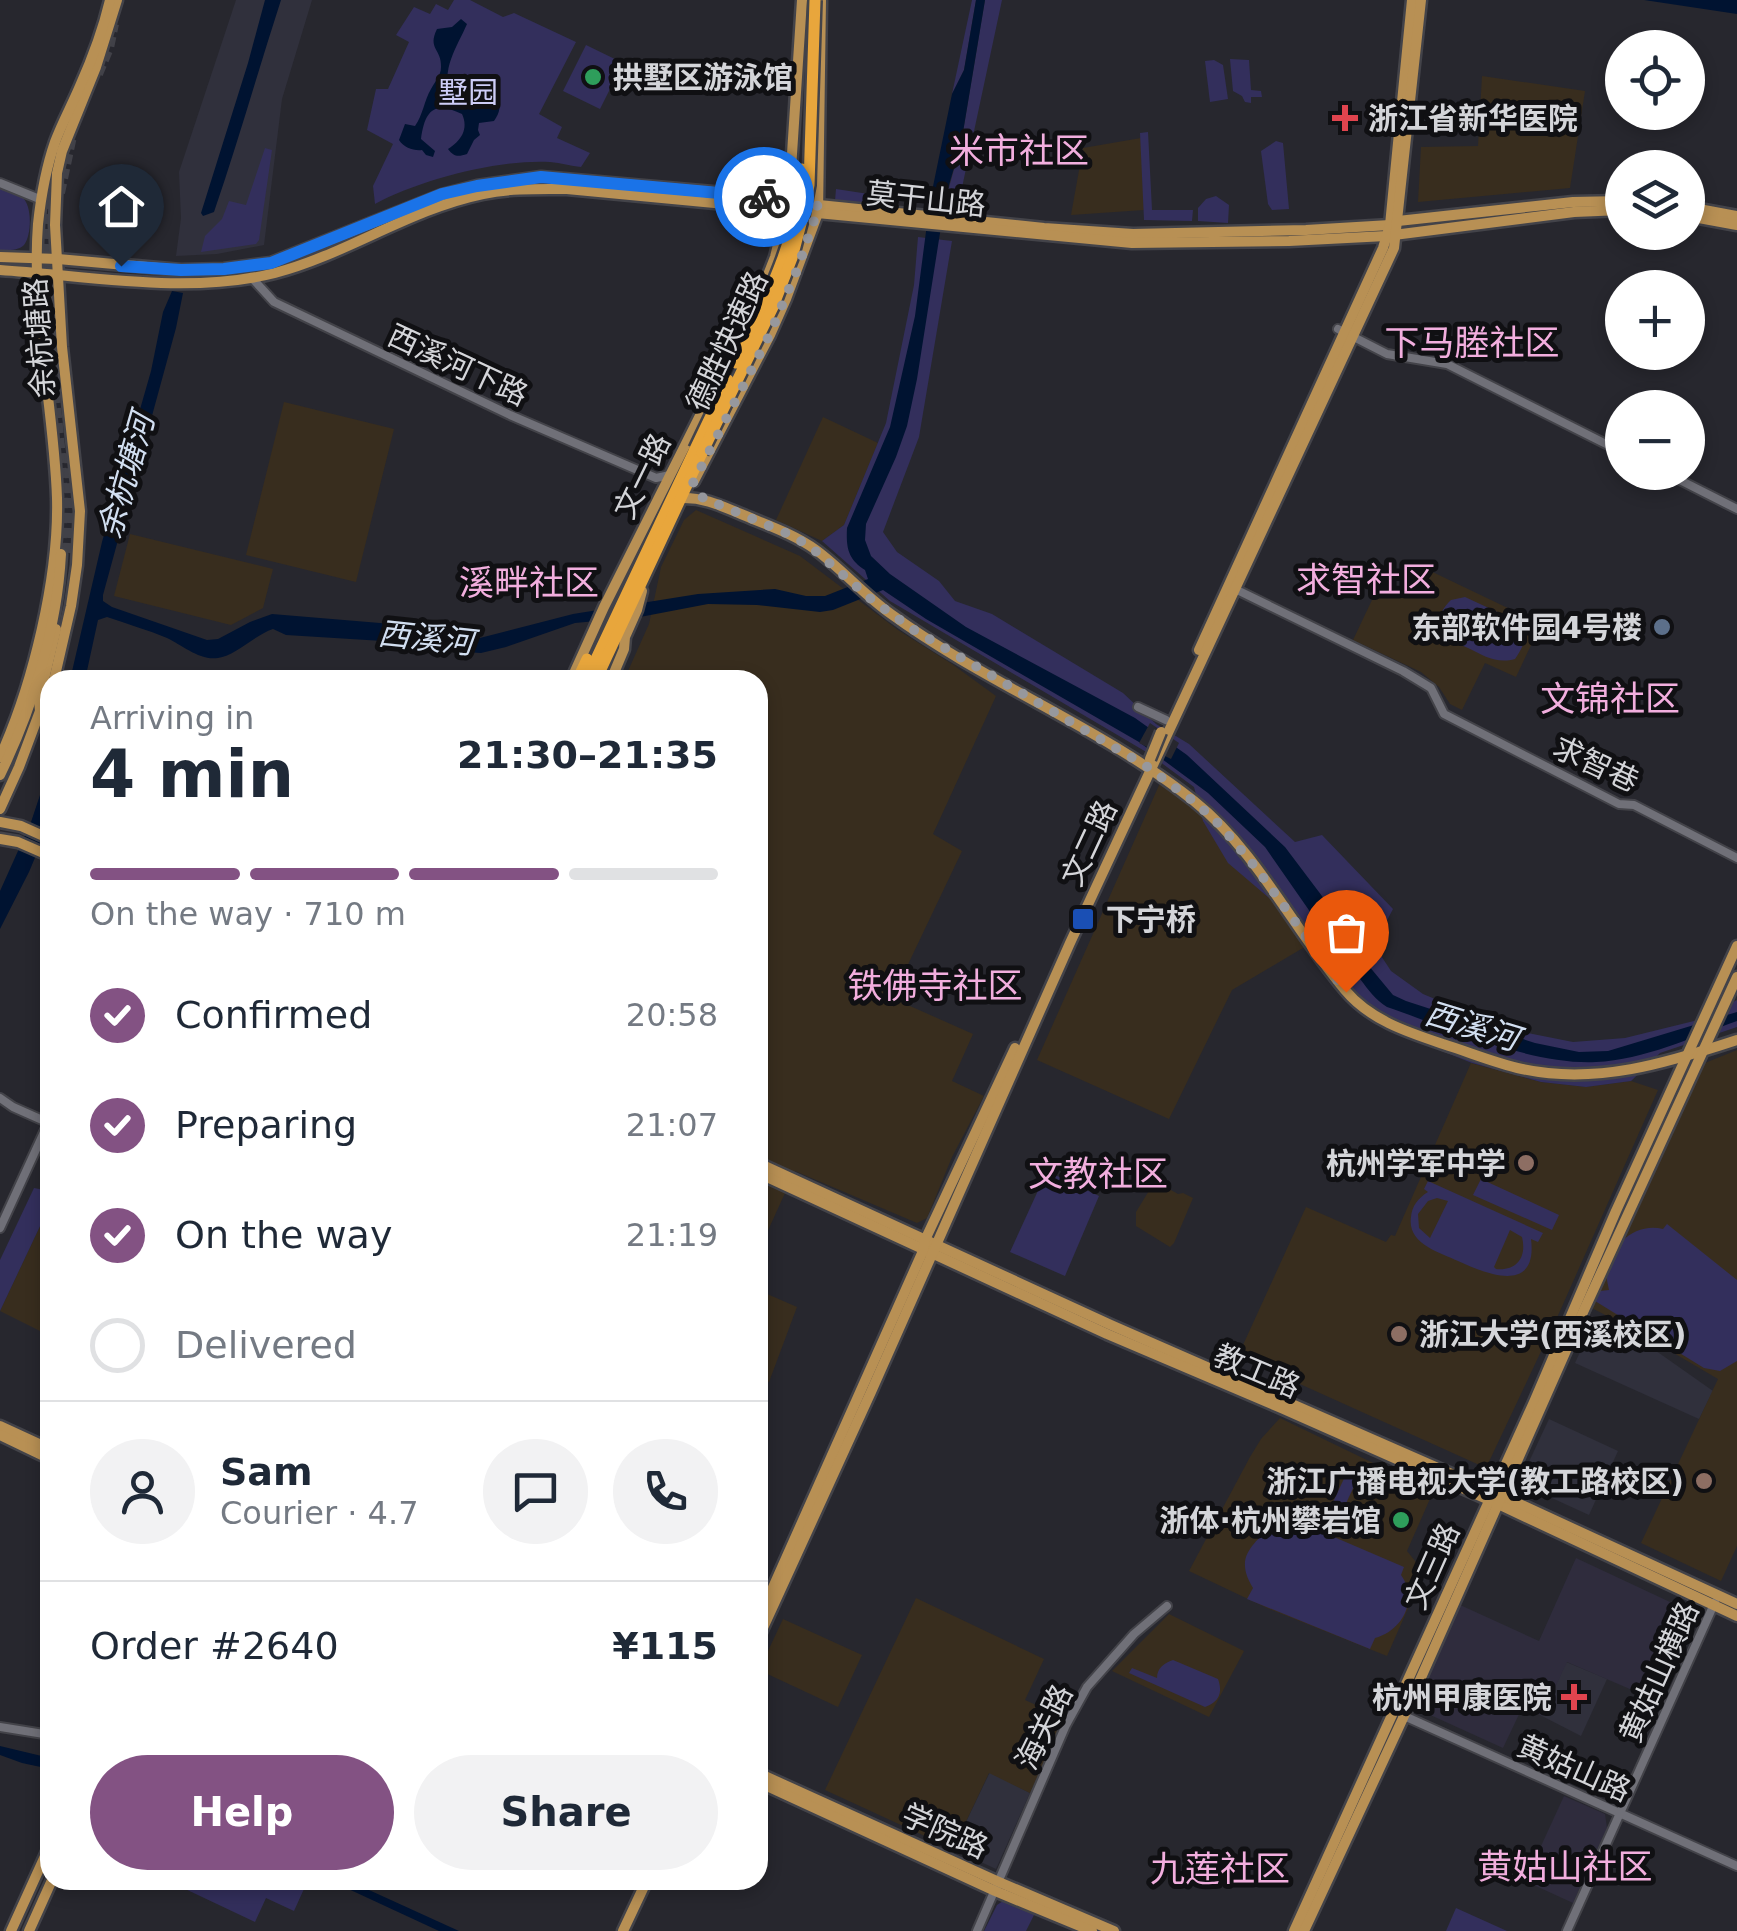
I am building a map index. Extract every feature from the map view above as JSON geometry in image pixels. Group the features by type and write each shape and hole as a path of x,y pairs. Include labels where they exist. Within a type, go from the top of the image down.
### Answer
{"highway":[{"name":"德胜快速路","path":"600,670 784,254 801,184 811,0"},
{"path":"580,670 593,647 617,632"},
{"path":"592,670 617,632"}],"main road":[{"name":"余杭塘路","path":"0,756 14,725 38,643 54,542 57,500 37,272 46,172 113,0"},
{"name":"余杭塘路","path":"56,670 71,606 80,511 62,347 56,190 62,152 96,68 113,0"},
{"name":"文一路","path":"578,670 604,606 759,298 774,257 788,205 811,0"},
{"name":"文一路","path":"631,601 770,334 818,210 811,0"},
{"path":"1392,229 1412,0"},
{"path":"1392,229 1421,0"},
{"name":"莫干山路","path":"0,257 181,270 271,263 442,194 541,177 1132,243 1289,241 1605,211"},
{"name":"莫干山路","path":"0,270 222,283 303,264 450,203 532,188 788,205"},
{"name":"莫干山路","path":"1392,229 1573,202 1605,201"},
{"path":"1705,210 1737,216"},
{"path":"1705,219 1737,224"},
{"name":"文二路","path":"768,1599 1150,764 1236,589 1392,229"},
{"path":"774,257 784,248 792,253 797,270"},
{"name":"文二路","path":"1164,734 1166,720 1346,333"},
{"path":"693,483 703,498"},
{"path":"684,498 703,498 793,536 914,630 1150,764 1220,825 1277,895 1346,992 1376,1018 1497,1062 1557,1074 1623,1072 1737,1040"},
{"path":"0,775 30,702 49,634 64,553 54,642 47,670"},
{"path":"615,670 624,649 617,632"},
{"path":"0,808 40,711 40,696"},
{"path":"0,822 40,835"},
{"path":"0,838 40,852"},
{"name":"文三路","path":"1496,1498 1685,1057 1737,946"},
{"name":"文三路","path":"1304,1931 1496,1498 1737,977"},
{"name":"教工路","path":"768,1169 929,1247"},
{"name":"教工路","path":"768,1178 1224,1372 1716,1600 1737,1616"},
{"name":"文二路","path":"768,1617 929,1247"},
{"path":"0,1426 40,1444"},
{"path":"0,1435 40,1454"},
{"name":"教工路","path":"1716,1600 1737,1604"},
{"name":"文三路","path":"1294,1931 1399,1714"},
{"name":"学院路","path":"768,1778 1092,1931"},
{"name":"学院路","path":"768,1786 997,1887 1114,1931"},
{"path":"11,1931 40,1867"},
{"path":"30,1931 48,1890"},
{"path":"619,1931 638,1890"}],"street":[{"path":"0,182 42,200"},
{"name":"西溪河下路","path":"251,277 274,302 296,313 510,415 656,478"},
{"path":"1346,333 1386,354 1447,364 1605,443"},
{"path":"662,492 656,478 670,475"},
{"path":"1700,490 1737,509"},
{"name":"求智巷","path":"1236,589 1403,671 1430,688 1444,714 1619,804 1634,806 1737,858"},
{"path":"1138,707 1166,720"},
{"path":"0,1098 40,1117"},
{"path":"0,1228 40,1143"},
{"name":"黄姑山横路","path":"1568,1931 1716,1600"},
{"name":"海关路","path":"977,1931 1086,1687 1134,1634 1167,1606"},
{"name":"黄姑山路","path":"1399,1714 1737,1866"},
{"path":"0,1727 40,1733"}],"shaded area":[{"path":"236,0 312,0 282,99 264,245 217,254 176,256 181,218 179,172"},
{"path":"1482,76 1585,91 1570,188 1418,202 1421,147 1478,146"},
{"path":"1141,138 1144,210 1071,215 1083,148"},
{"path":"284,402 394,429 356,582 246,555"},
{"path":"823,417 878,443 844,525 822,541 776,520"},
{"path":"696,510 800,556 898,630 996,696 933,834 962,851 892,998 973,1034 952,1081 984,1096 952,1157 927,1218 917,1223 795,1171 768,1230 768,670 628,670 649,624 661,567 684,520"},
{"path":"130,534 273,569 263,608 231,625 114,596"},
{"path":"1420,566 1541,624 1516,677 1485,663 1462,710 1450,704 1439,687 1421,672 1353,640 1381,581 1407,593"},
{"path":"1160,783 1200,807 1288,914 1308,945 1232,990 1169,1119 1037,1060"},
{"name":"浙江大学(西溪校区)","path":"1737,1050 1737,1546 1721,1581 1641,1543 1718,1379 1586,1305 1700,1065"},
{"path":"1471,1063 1541,1082 1586,1087 1631,1081 1658,1090 1486,1468 1238,1356 1306,1207 1386,1242 1391,1235 1395,1236"},
{"path":"1155,1181 1193,1198 1170,1247 1136,1226 1136,1212"},
{"path":"40,1226 40,1331 0,1311"},
{"path":"768,1294 797,1307 768,1382"},
{"path":"1594,1321 1659,1353 1713,1391 1699,1419 1575,1363"},
{"path":"1280,1418 1433,1492 1407,1551 1424,1572 1387,1656 1267,1608 1189,1571 1250,1457"},
{"path":"1549,1419 1618,1451 1589,1515 1519,1483"},
{"path":"1576,1558 1691,1615 1691,1629 1660,1702 1567,1662 1542,1716 1523,1706 1503,1748 1415,1708 1458,1604 1539,1641"},
{"path":"916,1598 1044,1659 1025,1700 1064,1718 1030,1793 989,1773 953,1849 825,1790"},
{"path":"1169,1614 1244,1651 1209,1717 1112,1671"},
{"path":"783,1619 862,1655 838,1707 768,1674 768,1651"},
{"name":"杭州甲康医院","path":"1566,1662 1607,1679 1581,1736 1542,1716"},
{"path":"990,1772 1030,1793 996,1869 953,1849"},
{"path":"1564,1796 1605,1814 1607,1828 1573,1903 1525,1881"}],"green space":[{"name":"墅园","path":"454,0 470,0 503,17 514,13 576,42 539,114 562,127 557,138 590,153 581,167 530,162 484,168 437,179 375,204 373,186 393,144 367,130 376,89 388,89 409,42 396,35 414,7 430,14 436,4 448,10"},
{"path":"972,0 976,0 964,70 952,94"},
{"path":"985,0 1002,0 957,211 952,216 925,212 930,201 945,202 961,144"},
{"name":"拱墅区游泳馆","path":"586,45 623,63 600,109 563,91"},
{"path":"1230,59 1249,60 1251,90 1261,91 1262,97 1251,97 1251,103 1245,102 1233,91"},
{"path":"1205,61 1223,65 1228,99 1210,102"},
{"path":"1148,132 1152,210 1193,210 1192,221 1144,220 1140,133"},
{"path":"1276,141 1283,143 1289,209 1272,210 1268,204 1261,151"},
{"path":"265,148 272,150 259,240 256,244 201,252 205,236 222,219 229,201 246,205"},
{"path":"0,188 21,196 28,207 28,235 24,245 16,249 0,250"},
{"path":"836,189 895,198 893,208 835,201"},
{"path":"1216,196 1229,205 1228,223 1198,221 1198,208 1206,199"},
{"path":"918,237 952,241 919,437 883,532 897,552 939,581 955,601 992,614 1123,693 1156,724 1189,744 1295,842 1322,835 1393,909 1374,945 1391,971 1423,994 1507,1029 1573,1042 1625,1038 1694,1021 1737,1000 1737,1027 1660,1053 1631,1081 1586,1087 1541,1082 1472,1063 1367,1017 1339,994 1288,914 1228,863 1203,821 1194,787 1148,753 890,601 822,541 844,525 886,423 914,285"},
{"path":"1465,597 1521,623 1524,642 1515,659 1491,658 1460,644 1442,629 1440,616 1444,608 1451,600"},
{"path":"1047,1171 1099,1196 1065,1276 1010,1252"},
{"path":"1481,1179 1559,1215 1552,1230 1473,1195"},
{"path":"1428,1181 1543,1233 1538,1242 1531,1239 1531,1257 1526,1268 1518,1274 1495,1275 1426,1246 1411,1226 1414,1206 1428,1192 1424,1189","holes":["1428,1201 1448,1201 1430,1238 1419,1228 1418,1214","1510,1230 1522,1237 1522,1256 1510,1268 1496,1269"]},
{"path":"34,1188 40,1189 40,1226 0,1311 0,1260"},
{"path":"1667,1224 1737,1280 1737,1361 1720,1371 1704,1368 1595,1301 1600,1291 1609,1290 1609,1263 1618,1245 1643,1229 1663,1229"},
{"path":"1349,1468 1360,1473 1337,1523 1326,1517"},
{"path":"1278,1513 1404,1567 1401,1575 1408,1594 1405,1613 1393,1629 1375,1638 1370,1649 1247,1599 1253,1588 1245,1564 1247,1555"},
{"path":"1173,1660 1218,1679 1217,1700 1205,1707 1129,1673 1132,1668 1157,1678 1162,1666"},
{"path":"187,1890 303,1890 294,1911 266,1898 255,1922"},
{"path":"1003,1901 1035,1913 1026,1931 984,1931"},
{"path":"1456,1908 1507,1931 1446,1931"}],"water":[{"path":"265,0 281,0 214,212 203,216 201,213"},
{"path":"976,0 985,0 961,144 946,195 907,426 866,524 865,540 871,556 890,574 966,627 1135,718 1187,755 1285,847 1331,908 1349,942 1393,995 1535,1043 1579,1052 1608,1051 1737,1012 1737,1021 1632,1057 1571,1061 1490,1044 1387,1007 1336,949 1265,847 1208,793 1139,742 883,590 820,612 708,604 640,617 575,623 481,653 399,642 286,635 273,629 231,653 211,658 107,617 98,620 87,670 72,670 102,542 151,371 163,312 172,291 183,293 103,595 103,601 112,607 207,640 218,639 272,614 404,625 476,639 573,614 698,594 775,589 825,596 868,579 849,552 847,528 890,427 915,316 930,201 952,94 964,70"},
{"path":"1644,0 1737,0 1737,14"},
{"path":"461,19 467,24 447,77 451,96 462,98 477,74 485,74 498,97 498,115 494,121 479,123 480,135 467,154 459,156 448,149 462,134 462,114 445,108 433,110 425,121 421,139 435,151 433,157 406,147 399,140 405,124 415,126 418,122 440,73 441,61 434,45 437,29 452,27"},
{"path":"40,795 40,846 0,929 0,891"},
{"path":"0,1746 40,1756 40,1767 22,1763 0,1755"},
{"path":"351,1890 369,1890 459,1931 439,1931"}],"pier":[{"path":"1150,723 1179,743 1171,759 1139,743"}],"tunnel":[{"path":"98,74 114,24"},
{"path":"60,193 72,136"},
{"path":"50,169 45,295 60,446 61,554"},
{"path":"55,279 56,322"},
{"path":"68,553 69,449"}],"way so far":[{"path":"764,197 819,206 818,214 770,334 693,483 703,498 793,536 914,630 1146,766 1196,803 1257,869 1346,992"}],"place":[{"name":"拱墅区游泳馆","path":"593,77"},
{"name":"浙江省新华医院","path":"1345,118"},
{"name":"东部软件园4号楼","path":"1662,627"},
{"name":"下宁桥","path":"1083,919"},
{"name":"杭州学军中学","path":"1526,1163"},
{"name":"浙江大学(西溪校区)","path":"1399,1334"},
{"name":"浙江广播电视大学(教工路校区)","path":"1704,1481"},
{"name":"浙体·杭州攀岩馆","path":"1401,1520"},
{"name":"杭州甲康医院","path":"1574,1697"}],"district":[{"name":"米市社区","path":"1019,151"},
{"name":"下马塍社区","path":"1472,343"},
{"name":"求智社区","path":"1366,580"},
{"name":"溪畔社区","path":"529,583"},
{"name":"文锦社区","path":"1610,699"},
{"name":"铁佛寺社区","path":"935,986"},
{"name":"文教社区","path":"1098,1174"},
{"name":"黄姑山社区","path":"1565,1867"},
{"name":"九莲社区","path":"1220,1869"}],"route":[{"path":"121,266 181,270 271,263 442,194 541,177 764,197"}],"water label":[{"name":"余杭塘河","path":"126,476"},
{"name":"西溪河","path":"426,638"},
{"name":"西溪河","path":"1472,1026"}]}
